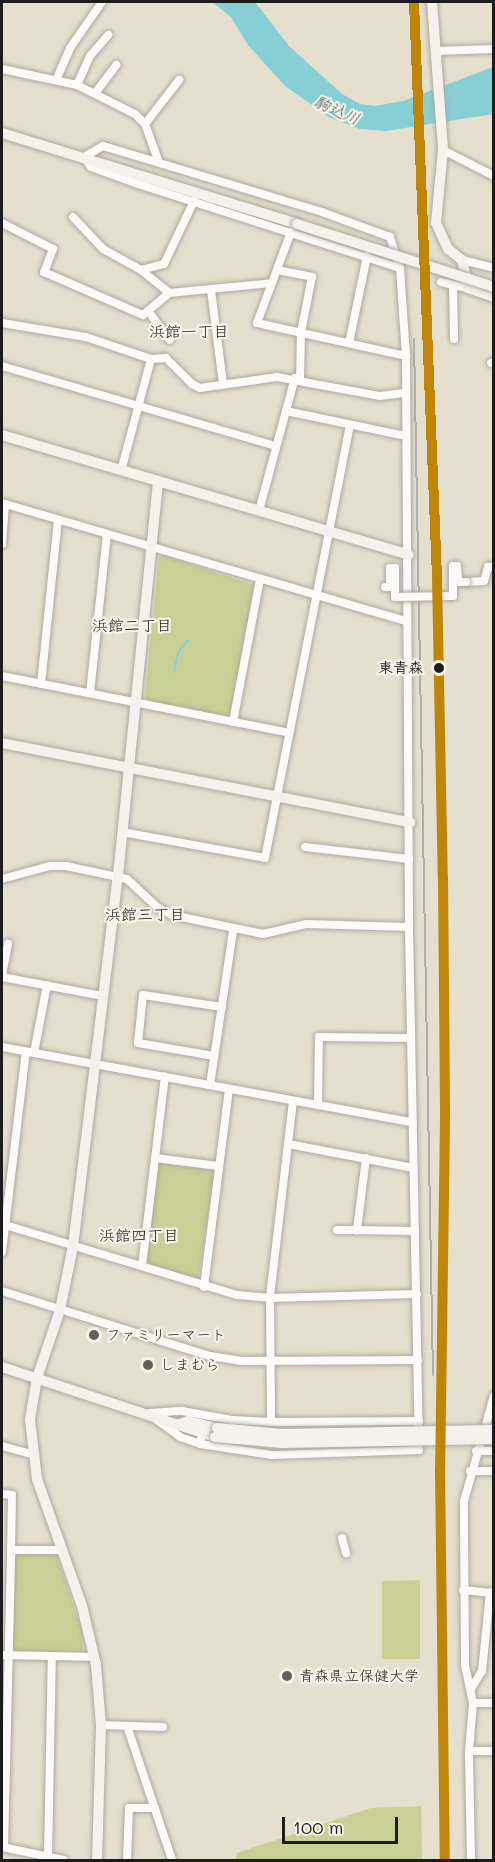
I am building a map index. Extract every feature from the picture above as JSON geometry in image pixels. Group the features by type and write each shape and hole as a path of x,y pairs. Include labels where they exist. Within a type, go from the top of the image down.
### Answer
{"street":[{"path":"56,80 70,48 102,2"},
{"path":"432,2 443,150 436,224 448,249 462,260 494,268"},
{"path":"76,85 90,57 108,35"},
{"path":"435,51 494,49"},
{"path":"96,92 116,65"},
{"path":"2,69 56,80 96,92 145,124 158,160"},
{"path":"145,124 179,80"},
{"path":"2,133 84,157 294,227 494,287"},
{"path":"84,157 103,146 158,160 384,234 393,240 400,268 406,356 409,555 406,621 410,822 409,927 419,1450 272,1455 201,1439 180,1437 148,1414"},
{"path":"443,150 494,176"},
{"path":"84,157 91,167 194,201 294,227 400,268"},
{"path":"141,270 164,264 194,201"},
{"path":"73,217 104,249 141,270 169,293"},
{"path":"2,223 53,249 44,272 143,315 169,293 272,283"},
{"path":"294,227 257,323 406,356"},
{"path":"349,343 367,256"},
{"path":"462,260 468,288"},
{"path":"259,511 297,379 301,332 312,276 277,270"},
{"path":"441,282 494,297"},
{"path":"453,285 454,339"},
{"path":"211,290 223,384"},
{"path":"148,311 170,340"},
{"path":"2,323 86,337 151,359 166,358 192,384 200,388 223,384 297,379 380,396 406,393"},
{"path":"121,471 151,359"},
{"path":"2,366 276,446"},
{"path":"286,411 406,436"},
{"path":"122,832 265,858 350,425"},
{"path":"2,435 409,555"},
{"path":"97,1860 101,1725 95,1657 31,1454 30,1419 37,1378 60,1310 73,1246 117,878 158,482"},
{"path":"2,544 3,504 406,621"},
{"path":"41,684 58,520"},
{"path":"90,693 107,535"},
{"path":"385,587 390,587 390,568 395,568 395,597 453,596 453,566 458,566 458,582 484,581 491,567"},
{"path":"233,722 260,579"},
{"path":"2,676 289,733"},
{"path":"2,743 410,822"},
{"path":"304,847 410,859"},
{"path":"2,879 50,866 117,878 136,884 157,908 172,915 233,930 263,934 306,924 409,927"},
{"path":"210,1085 233,930"},
{"path":"8,944 2,976 103,996"},
{"path":"2,1252 3,1224 30,1053 47,985"},
{"path":"214,1056 138,1043 143,995 222,1007"},
{"path":"318,1105 319,1037 411,1038"},
{"path":"2,1047 412,1122"},
{"path":"142,1266 165,1076"},
{"path":"204,1287 229,1089"},
{"path":"271,1422 270,1298 292,1101"},
{"path":"288,1144 414,1168"},
{"path":"155,1158 219,1166"},
{"path":"357,1230 366,1158"},
{"path":"3,1224 204,1287 270,1298 417,1294"},
{"path":"337,1230 416,1232"},
{"path":"2,1291 210,1356 270,1363 418,1360"},
{"path":"2,1367 180,1424 201,1439"},
{"path":"471,1860 469,1751 473,1703 465,1664 464,1501 470,1471 490,1416 494,1396"},
{"path":"148,1414 182,1411 232,1420 271,1422 419,1421"},
{"path":"180,1424 188,1421 216,1432 282,1443 494,1439"},
{"path":"201,1439 216,1432 282,1434 494,1430"},
{"path":"2,1446 31,1454"},
{"path":"476,1451 494,1451"},
{"path":"470,1471 494,1471"},
{"path":"2,1494 12,1495 12,1550 5,1655 3,1847 64,1860"},
{"path":"342,1538 346,1554"},
{"path":"12,1550 63,1550"},
{"path":"463,1590 492,1592 479,1678 471,1689"},
{"path":"5,1655 95,1657"},
{"path":"483,1655 494,1656"},
{"path":"48,1857 52,1656"},
{"path":"473,1703 494,1703"},
{"path":"101,1725 163,1728"},
{"path":"127,1726 172,1860"},
{"path":"469,1751 494,1751"},
{"path":"127,1860 129,1808 155,1808"}],"green space":[{"path":"163,555 254,585 231,714 227,718 148,702 145,696 159,558"},
{"path":"162,1162 215,1171 198,1280 149,1265 147,1261 158,1165"},
{"path":"19,1553 56,1554 82,1630 83,1652 16,1651 12,1647 15,1557"},
{"path":"420,1580 420,1659 382,1659 382,1581"},
{"path":"421,1806 422,1860 235,1860 237,1853 371,1808"}],"water":[{"name":"駒込川","path":"212,2 255,2 289,46 342,94 360,104 375,106 403,101 493,67 493,114 386,131 360,129 329,117 285,86 248,45 231,17"}],"waterway":[{"path":"174,672 179,651 187,641"}],"railway":[{"path":"414,339 433,1375"}],"transit line":[{"path":"414,2 437,577 443,878 445,1120 440,1470 445,1860"}],"place":[{"name":"東青森","path":"439,668"},
{"name":"ファミリーマート","path":"94,1335"},
{"name":"しまむら","path":"148,1365"},
{"name":"青森県立保健大学","path":"287,1676"}],"district":[{"name":"浜館一丁目","path":"189,331"},
{"name":"浜館二丁目","path":"132,625"},
{"name":"浜館三丁目","path":"145,914"},
{"name":"浜館四丁目","path":"139,1235"}]}
